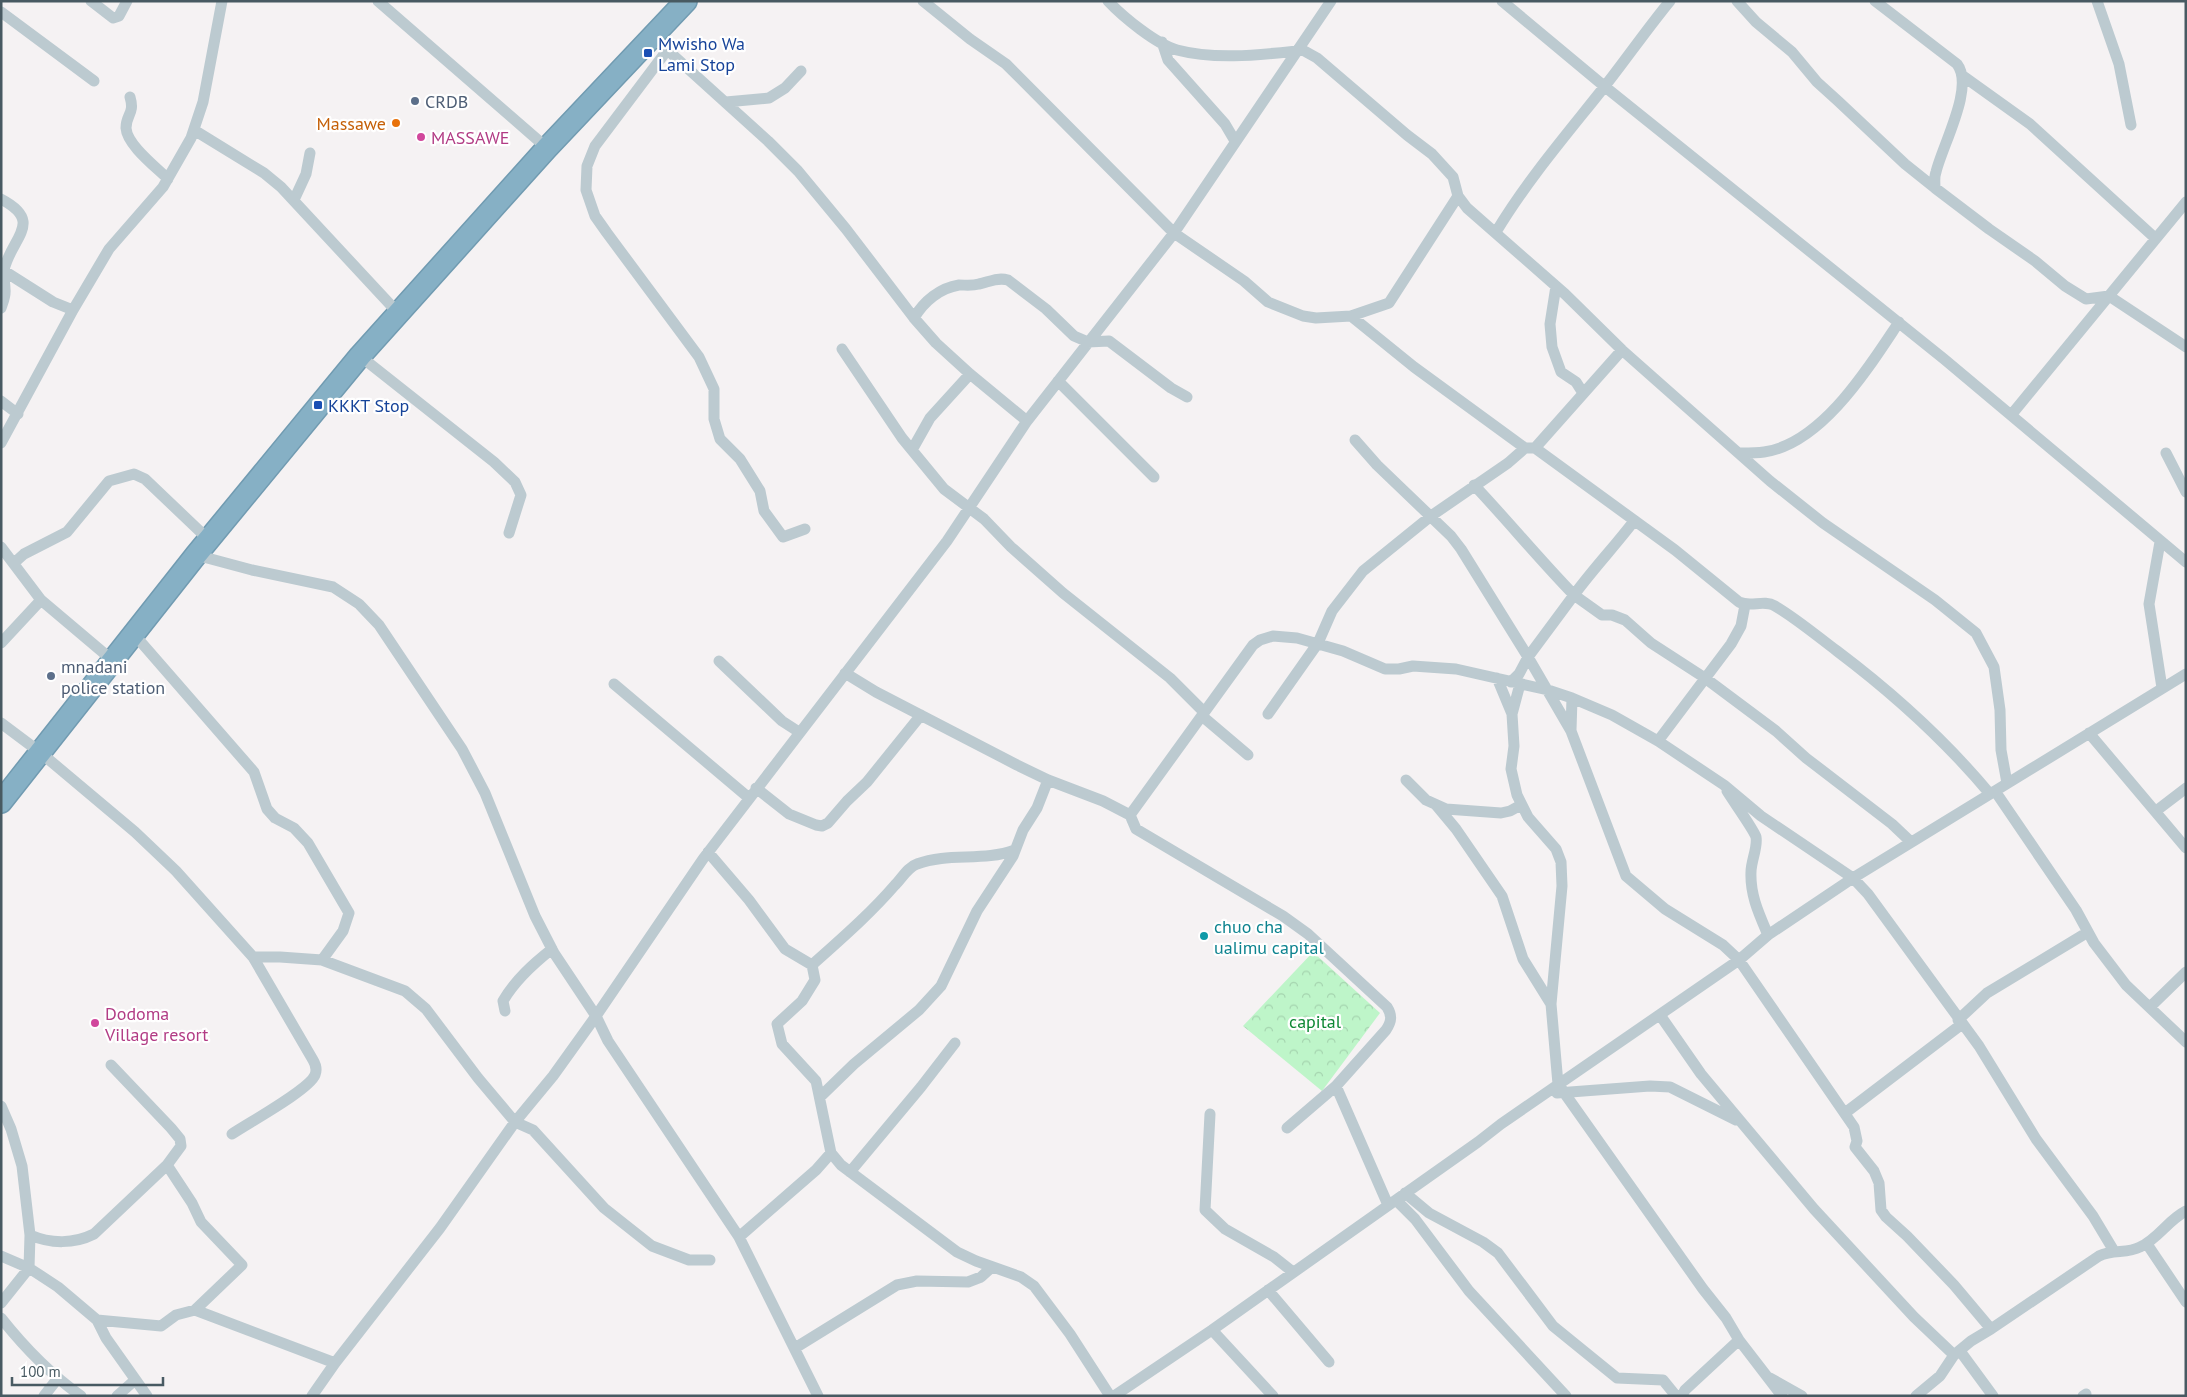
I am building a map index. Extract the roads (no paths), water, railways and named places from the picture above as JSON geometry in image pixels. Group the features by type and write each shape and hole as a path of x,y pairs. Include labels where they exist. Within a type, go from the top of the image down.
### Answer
{"highway":[{"path":"1,802 202,547 360,356 548,148 661,43 681,4"}],"street":[{"path":"91,1 113,18 119,16 127,1"},
{"path":"1,444 73,310 109,249 168,179 180,160 194,130 203,102 222,1"},
{"path":"378,1 548,148"},
{"path":"923,1 970,39 1006,64 1174,233 1244,281 1268,302 1303,316 1316,318 1351,316 1389,303 1458,196"},
{"path":"1108,1 1162,42 1176,50 1218,55 1298,49 1317,58 1432,154 1453,177 1458,196 1467,208 1556,286 1622,350 1721,438 1741,453 1822,524 1935,600 1976,634 1994,667 2000,710 2001,750 2007,783"},
{"path":"312,1396 335,1363 429,1242 515,1122 553,1076 708,852 928,566 1026,421 1174,233 1331,1"},
{"path":"1502,1 1604,86 2012,414 2160,542 2186,562"},
{"path":"1496,232 1528,183 1643,33 1670,1"},
{"path":"1737,1 1756,22 1792,52 1817,82 1905,164 1989,230 2035,262 2065,286 2086,299 2109,296 2186,347"},
{"path":"1875,1 1957,64 1963,76 2030,124 2156,238"},
{"path":"2097,1 2119,64 2131,126"},
{"path":"1,12 94,81"},
{"path":"1162,42 1168,60 1224,124 1235,141"},
{"path":"804,529 784,537 764,511 760,491 740,459 720,439 714,419 714,389 700,357 607,233 589,203 586,190 586,174 595,146 661,43 768,141 798,172 846,229 914,318 950,357 1026,421"},
{"path":"726,102 769,98 777,95 801,71"},
{"path":"1935,188 1935,174 1950,136 1963,76"},
{"path":"130,97 132,110 126,125 129,140 168,179"},
{"path":"194,130 264,172 294,200 399,314"},
{"path":"294,200 306,174 310,153"},
{"path":"1,199 21,213 24,226 3,270 6,290 1,308"},
{"path":"2012,414 2186,202"},
{"path":"3,270 53,302 73,310"},
{"path":"914,318 931,298 948,287 973,286 1002,278 1008,280 1046,309 1074,336 1088,342 1109,341 1171,388 1187,397"},
{"path":"1556,286 1550,324 1552,347 1561,372 1576,382 1583,393"},
{"path":"1351,316 1414,367 1676,550 1745,605 1767,603 1774,606 1869,675 1926,724 1993,793 2076,910 2094,943 2126,985 2186,1042"},
{"path":"1741,453 1766,452 1790,443 1819,424 1838,406 1899,322"},
{"path":"842,349 912,450 944,489 969,507 1063,593 1170,678 1203,714 1248,755"},
{"path":"1268,714 1318,642 1332,611 1363,571 1431,516 1530,448 1622,350"},
{"path":"360,356 482,452 515,482 521,495 509,533"},
{"path":"912,450 930,418 970,374"},
{"path":"1058,381 1154,477"},
{"path":"1,401 18,414"},
{"path":"1355,440 1377,465 1431,516 1461,549 1548,690 1571,731 1626,876 1665,909 1723,945 1739,960 1845,1113 1856,1134 1854,1147 1874,1171 1879,1183 1881,1210 1954,1285 1991,1329"},
{"path":"2166,453 2186,492"},
{"path":"14,563 24,554 67,532 109,481 134,474 145,479 202,547 252,570 333,587 359,604 379,625 462,749 485,793 535,916 552,949 596,1016 608,1041 739,1237 818,1396"},
{"path":"1474,485 1509,522 1538,558 1574,595 1602,615 1612,615 1625,620 1651,643 1704,678 1776,731 1806,758 1892,824 1911,842"},
{"path":"1634,521 1615,546 1598,563 1528,657 1516,683 1512,714 1514,746 1511,769 1512,782 1528,817 1556,848 1561,862 1562,886 1551,1004 1561,1089 1703,1289 1726,1318 1739,1340 1782,1396"},
{"path":"2160,542 2149,604 2162,688"},
{"path":"1,547 41,600 112,660"},
{"path":"1,643 41,600"},
{"path":"1658,741 1730,644 1741,626 1745,605"},
{"path":"134,633 254,772 268,809 276,818 294,828 320,860 332,886 349,913 343,931 322,960"},
{"path":"1130,816 1253,645 1260,640 1273,636 1285,636 1318,642 1385,669 1413,666 1456,669 1497,678 1548,690 1612,715 1658,741 1724,785 1761,816 1852,878 1868,894 1979,1046 2036,1139 2093,1216 2114,1251"},
{"path":"719,661 782,721 799,732"},
{"path":"845,673 921,715 1048,780 1103,801 1130,816 1136,829 1256,899 1308,934 1387,1007 1391,1013 1390,1024 1386,1030 1336,1086 1287,1128"},
{"path":"1561,1089 1660,1015 1739,960 1768,934 1852,878 2186,674"},
{"path":"1497,678 1512,714"},
{"path":"614,684 749,798"},
{"path":"1571,731 1572,698"},
{"path":"756,788 789,814 816,825 828,824 866,782 921,715"},
{"path":"1,723 41,753 134,832 176,871 254,957 313,1060 316,1069 315,1076 308,1084 277,1107 263,1113 232,1134"},
{"path":"2088,733 2186,848"},
{"path":"820,1097 854,1064 933,996 941,986 980,905 1015,850 1023,830 1037,808 1048,780"},
{"path":"1406,780 1426,800 1452,810 1501,813 1521,805"},
{"path":"1724,785 1754,833 1756,840 1751,872 1753,900 1768,934"},
{"path":"2156,811 2186,788"},
{"path":"1436,805 1461,836 1502,896 1523,959 1551,1004"},
{"path":"812,964 872,912 913,866 931,860 962,856 987,857 1015,850"},
{"path":"708,852 749,900 785,949 812,964"},
{"path":"1845,1113 1960,1022 1987,993 2088,932"},
{"path":"505,1011 502,1001 511,988 534,964 552,949"},
{"path":"254,957 280,956 322,960 405,991 426,1009 478,1078 515,1122 533,1130 604,1208 652,1246 689,1260 710,1260"},
{"path":"812,964 815,980 802,1001 777,1024 782,1044 816,1081 831,1153 850,1172 951,1248 992,1268 1021,1277 1034,1286 1070,1334 1110,1396"},
{"path":"2150,1007 2186,972"},
{"path":"1660,1015 1700,1074 1814,1209 1914,1317 1957,1353 1993,1396"},
{"path":"850,1172 921,1087 955,1042"},
{"path":"30,1235 52,1242 75,1241 88,1237 107,1223 167,1164 181,1146 180,1139 110,1065"},
{"path":"1336,1086 1397,1199 1415,1219 1469,1291 1566,1396"},
{"path":"1114,1396 1212,1330 1545,1094 1561,1089 1670,1087 1742,1123"},
{"path":"1,1106 11,1129 22,1166 30,1235 29,1268 1,1303"},
{"path":"1210,1114 1205,1210 1225,1229 1274,1257 1293,1272"},
{"path":"739,1237 816,1170 831,1153"},
{"path":"98,1320 161,1326 176,1315 195,1310 242,1265 201,1222 192,1203 167,1164"},
{"path":"1397,1199 1429,1213 1483,1242 1498,1253 1553,1326 1610,1372 1622,1380 1663,1380 1676,1396"},
{"path":"1916,1396 1940,1376 1957,1353 1971,1341 2099,1256 2114,1251 2131,1251 2147,1244 2168,1223 2186,1211"},
{"path":"2147,1244 2186,1302"},
{"path":"1,1256 29,1268 58,1287 98,1320 106,1338 147,1396"},
{"path":"795,1348 897,1285 917,1281 968,1282 981,1277 992,1268"},
{"path":"1268,1290 1329,1362"},
{"path":"195,1310 335,1363"},
{"path":"1,1318 58,1378 81,1396"},
{"path":"1212,1330 1273,1396"},
{"path":"1682,1396 1685,1390 1739,1340"},
{"path":"1766,1376 1802,1396"},
{"path":"44,1396 58,1378"},
{"path":"117,1396 135,1380"}],"place":[{"name":"Mwisho Wa Lami Stop","path":"648,53"},
{"name":"CRDB","path":"415,101"},
{"name":"Massawe","path":"396,123"},
{"name":"MASSAWE","path":"421,137"},
{"name":"KKKT Stop","path":"318,405"},
{"name":"mnadani police station","path":"51,676"},
{"name":"chuo cha ualimu capital","path":"1204,936"},
{"name":"Dodoma Village resort","path":"95,1023"}],"park label":[{"name":"capital","path":"1315,1021"}]}
